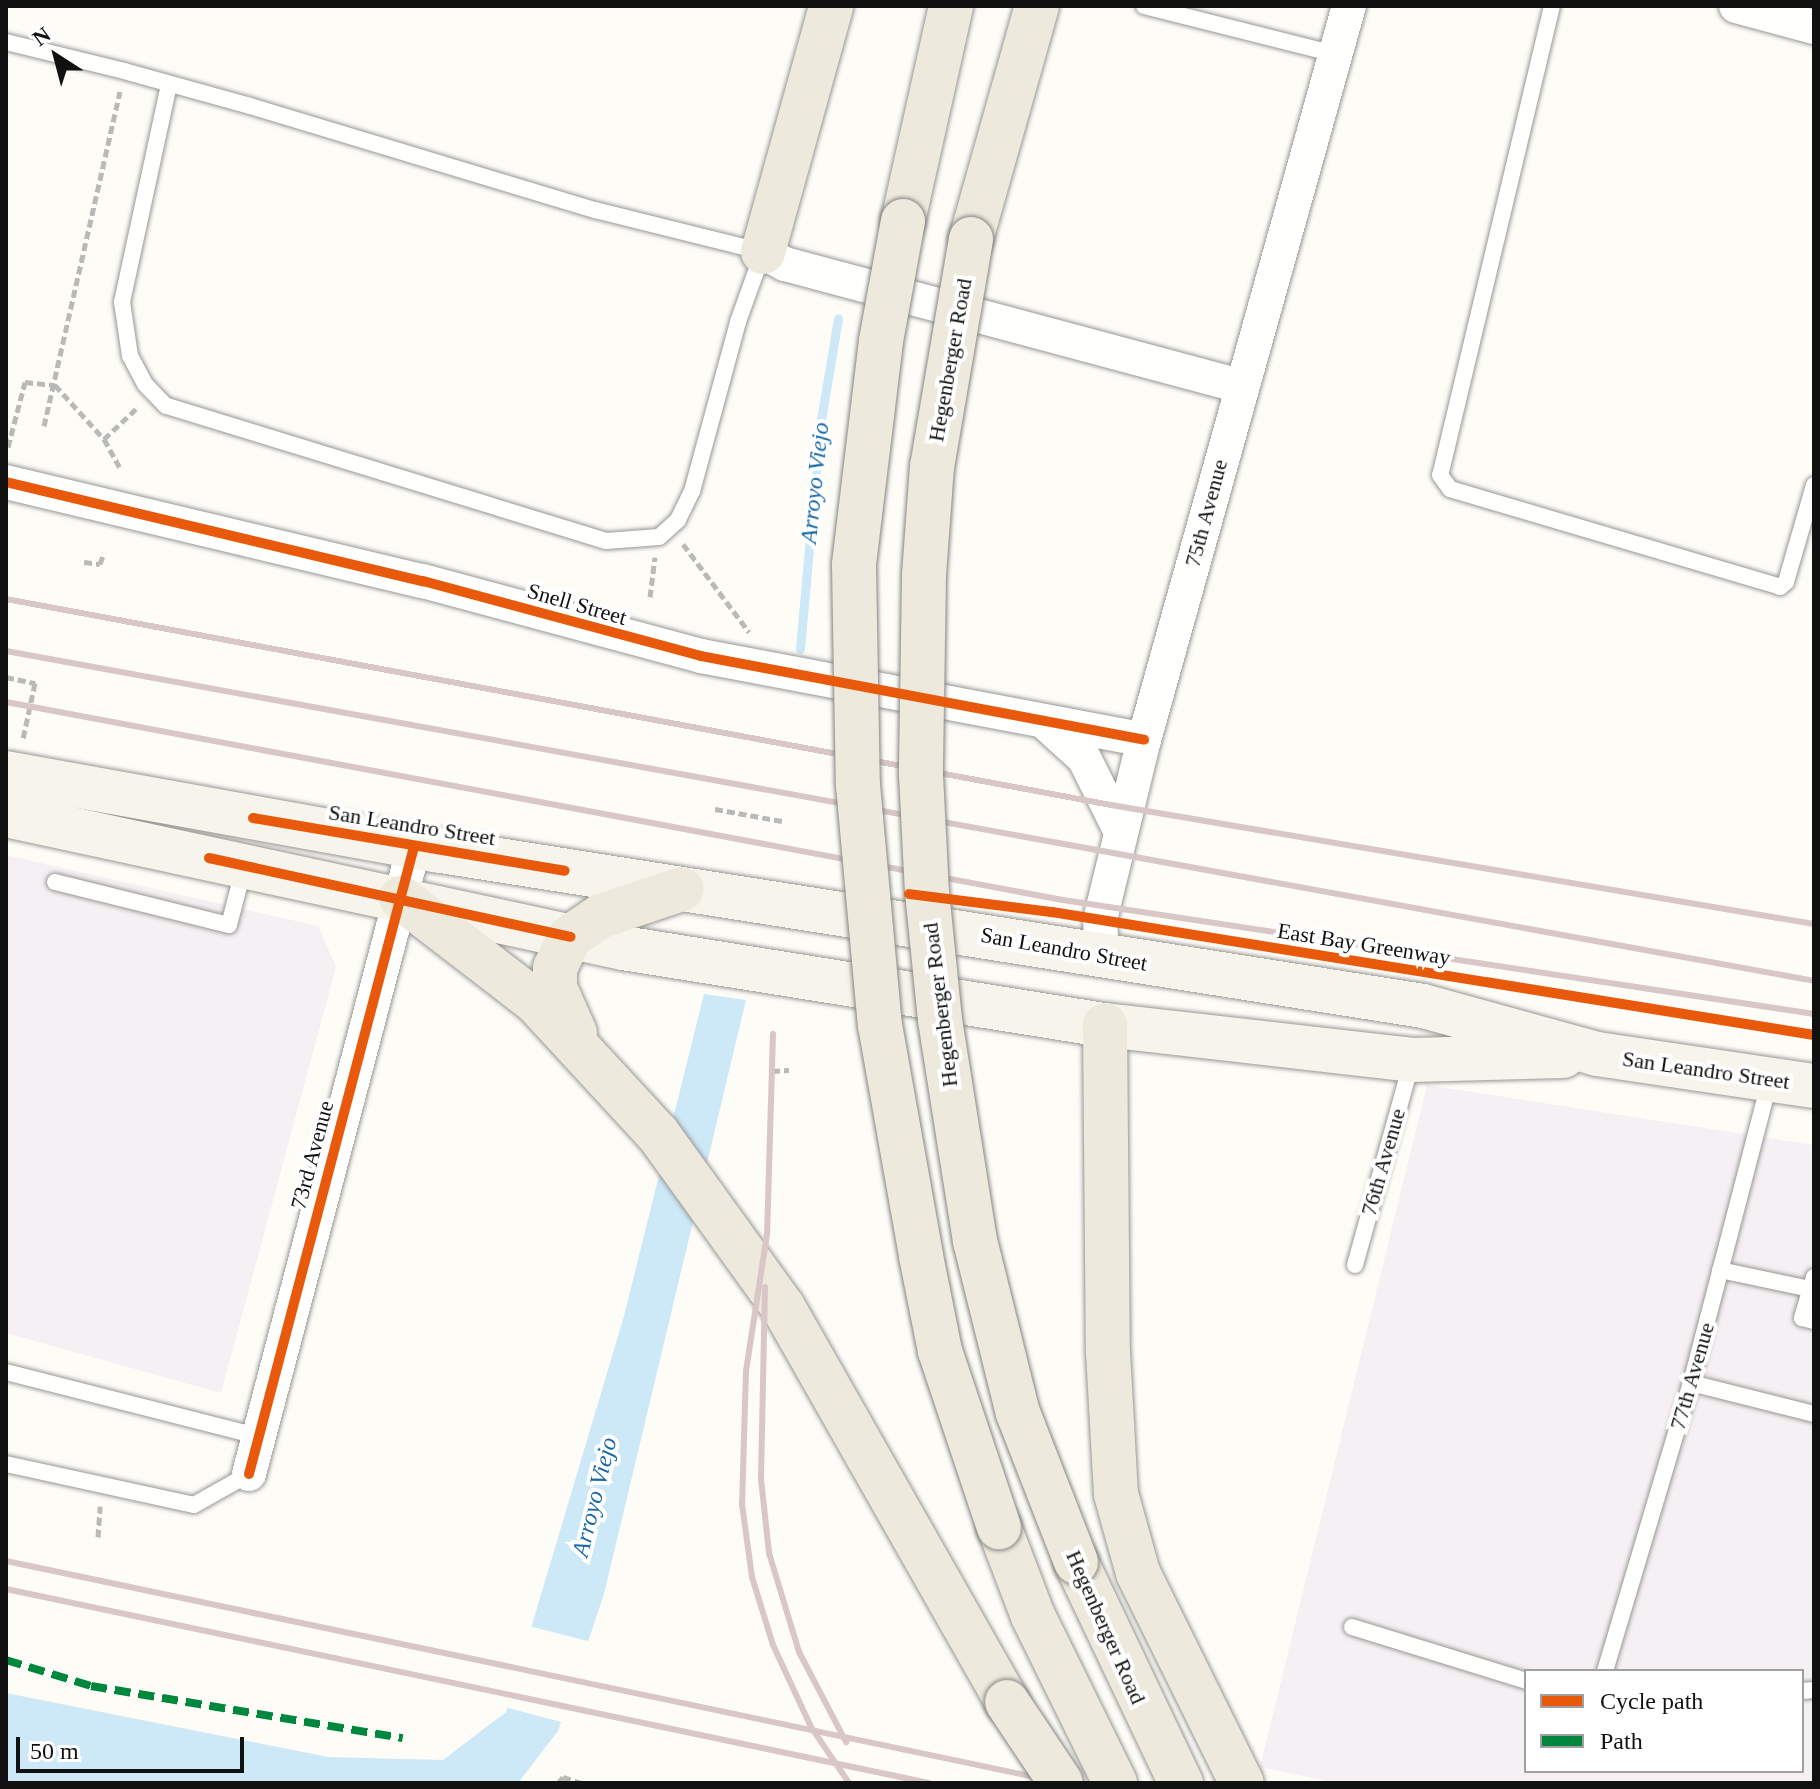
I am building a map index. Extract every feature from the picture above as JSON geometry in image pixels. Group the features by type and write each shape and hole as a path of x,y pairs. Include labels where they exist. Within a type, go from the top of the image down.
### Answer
{"main road":[{"path":"763,252 831,6"},
{"path":"951,6 903,221 881,341 854,565 858,785 880,1025 940,1351 999,1527 1077,1711 1115,1783"},
{"name":"Hegenberger Road","path":"1037,6 971,239 932,466 924,576 921,775 927,892 940,1020 975,1241 1018,1413 1076,1562 1153,1731 1181,1783"},
{"name":"San Leandro Street","path":"9,788 414,847 1423,1006 1597,1054 1814,1086"},
{"name":"San Leandro Street","path":"9,788 244,865 570,937 1105,1025 1412,1060 1597,1054"},
{"path":"594,1061 571,1026 555,988 555,968 570,937 583,924 612,911 682,889"},
{"path":"401,898 515,982 594,1061 658,1134 783,1307 1007,1702 1061,1783"},
{"name":"75th Avenue","path":"1102,956 1105,1025"},
{"path":"1105,1025 1108,1352 1116,1494 1138,1573 1242,1783"}],"street":[{"name":"75th Avenue","path":"1102,956 1100,920 1120,830 1349,6"},
{"path":"1736,6 1814,27"},
{"path":"763,252 785,264 1241,386"},
{"name":"Snell Street","path":"6,482 423,581 688,653 1144,740"},
{"path":"1041,720 1084,758 1120,830"},
{"name":"73rd Avenue","path":"249,1474 414,847"}],"lane":[{"path":"1144,6 1335,54"},
{"path":"1552,6 1440,475 1450,489 1780,587 1786,582 1814,485"},
{"path":"6,42 124,71 169,84 595,210 763,252 738,322 692,491 665,532 606,541 192,417 166,406 153,393 130,356 122,302 169,84"},
{"path":"55,882 229,925 244,865"},
{"name":"76th Avenue","path":"1355,1265 1412,1060"},
{"name":"77th Avenue","path":"1606,1669 1691,1383 1770,1080"},
{"path":"1720,1270 1812,1283 1802,1318 1814,1321"},
{"path":"6,1372 258,1436"},
{"path":"1691,1383 1814,1414"},
{"path":"6,1464 194,1505 249,1474"},
{"path":"1352,1627 1524,1680"}],"path":[{"path":"44,426 124,71"},
{"path":"8,447 25,382 55,385 104,439 121,470"},
{"path":"104,439 153,393"},
{"path":"650,597 665,532"},
{"path":"665,532 759,646"},
{"path":"84,562 100,564 104,553"},
{"path":"6,677 35,683 9,788"},
{"path":"715,809 782,821"},
{"path":"772,1071 789,1070"},
{"path":"558,1783 563,1777 582,1783"}],"shaded area":[{"path":"6,855 318,926 336,967 221,1393 6,1333"},
{"path":"1427,1085 1814,1145 1814,1783 1336,1783 1260,1767"}],"water":[{"path":"704,994 746,1000 604,1594 558,1731 518,1783 6,1783 6,1693 328,1757 443,1760 506,1712 624,1316"}],"pier":[{"path":"529,1626 592,1642 565,1723 504,1707"}],"waterway":[{"name":"Arroyo Viejo","path":"800,649 820,426 838,318"}],"railway":[{"path":"6,599 1111,805 1814,924"},
{"path":"6,651 1814,981"},
{"path":"6,702 1063,900 1814,1014"},
{"path":"773,1034 767,1234 746,1371 742,1504 752,1577 773,1645 811,1727 849,1783"},
{"path":"765,1287 761,1479 769,1553 799,1652 846,1742"},
{"path":"6,1561 1063,1783"},
{"path":"6,1589 929,1783"}],"marked path":[{"path":"6,1660 91,1686 403,1738"}],"cycle path":[{"path":"6,482 423,581 701,656 1144,740"},
{"path":"253,818 565,871"},
{"path":"249,1474 414,847"},
{"path":"209,858 570,937"},
{"name":"East Bay Greenway","path":"909,894 1052,912 1814,1035"}]}
